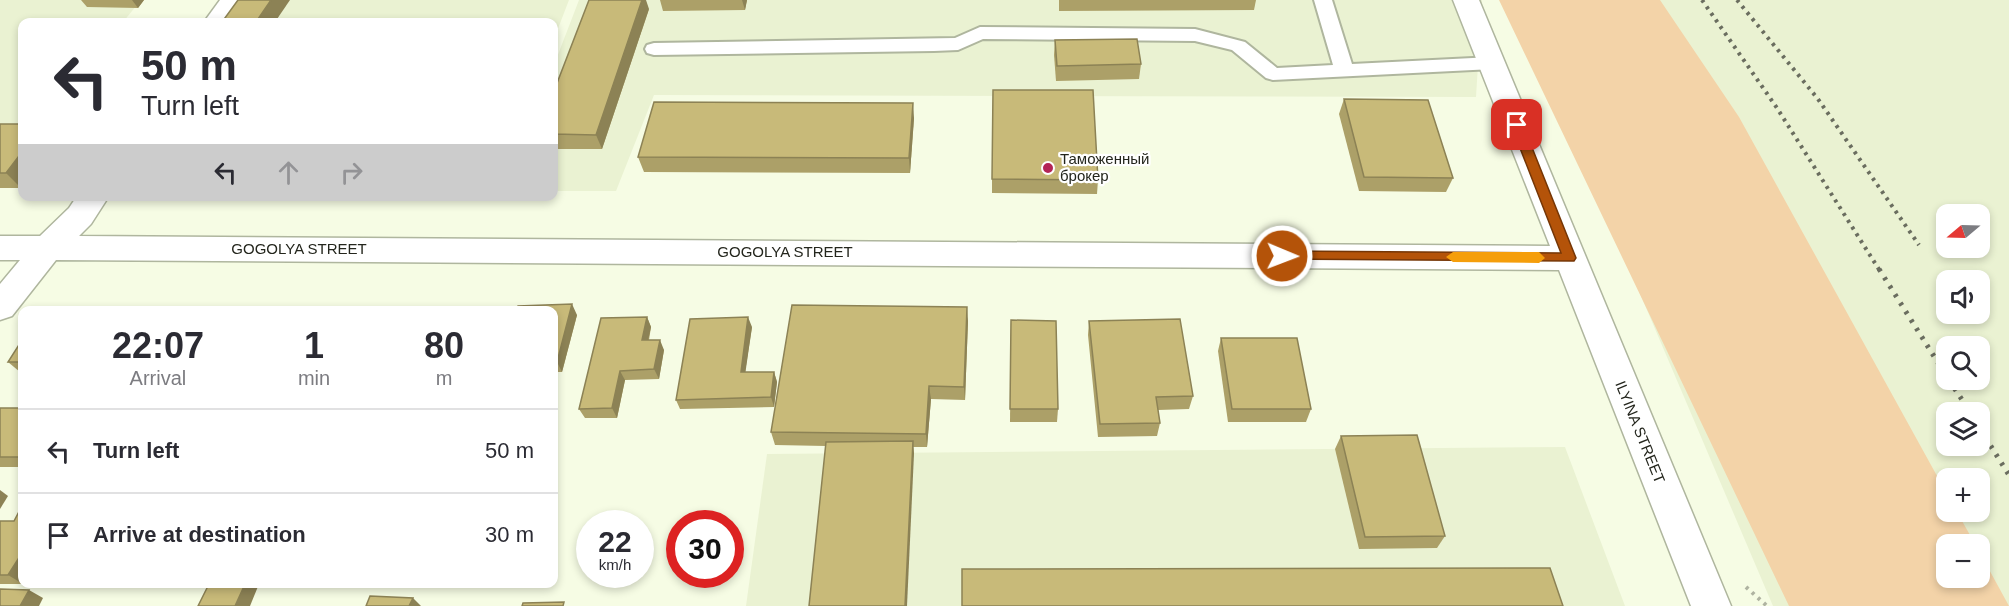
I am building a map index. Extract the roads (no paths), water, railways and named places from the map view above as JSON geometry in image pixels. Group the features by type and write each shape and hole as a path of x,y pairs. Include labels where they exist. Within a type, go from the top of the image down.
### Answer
{"street":[{"path":"220,18 233,0"},
{"name":"ILYINA STREET","path":"1466,0 1711,606"},
{"path":"0,307 48,248 80,216 90,201"},
{"name":"GOGOLYA STREET","path":"0,248 1569,258"}],"lane":[{"path":"1323,0 1344,70"},
{"path":"654,49 958,44 980,33 1195,34 1227,39 1252,54 1273,74 1492,63"}],"railway":[{"path":"1702,0 1777,108 1880,271"},
{"path":"1737,0 1818,99 1919,245"},
{"path":"1879,269 1936,360"},
{"path":"1956,390 1963,402"},
{"path":"1990,445 2009,475"}],"place":[{"name":"Таможенный брокер","path":"1048,168"}]}
